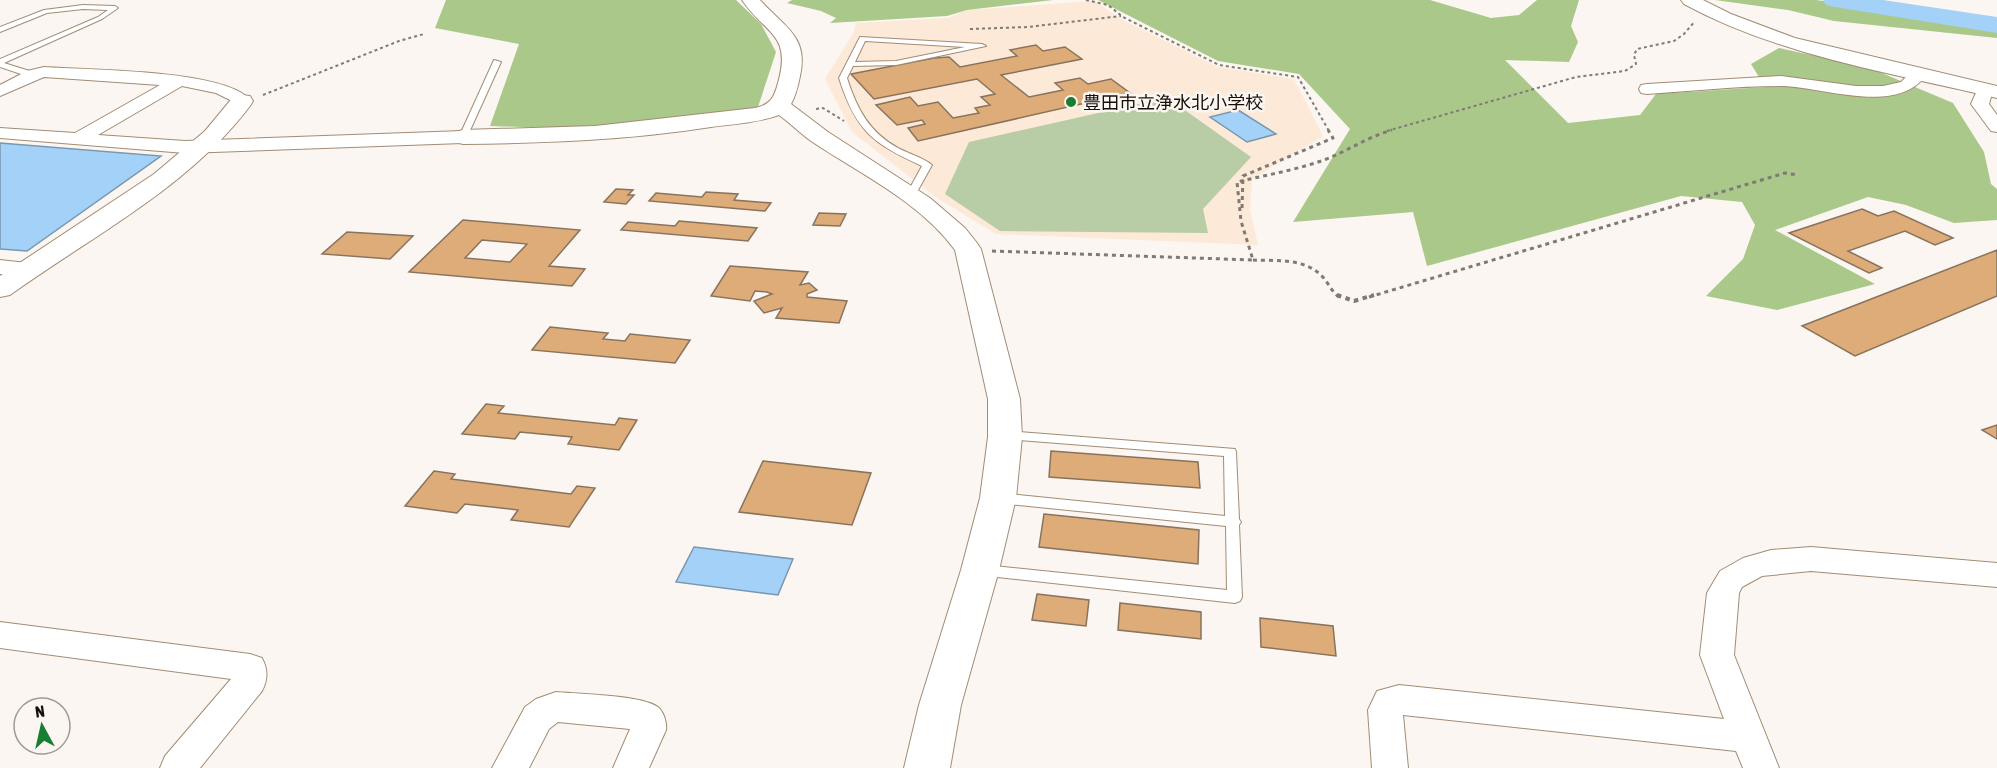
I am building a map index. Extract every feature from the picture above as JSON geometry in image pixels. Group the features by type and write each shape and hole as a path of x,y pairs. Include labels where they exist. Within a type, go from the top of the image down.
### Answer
{"street":[{"path":"0,133 185,147 366,139 557,137 640,131 755,114 780,106 784,102 793,67 793,52 788,42 751,0"},
{"path":"1690,0 1724,18 1771,36 1819,50 1991,91 1980,104 1997,127"},
{"path":"0,90 27,77 48,72 209,85 238,97 242,101 226,124 204,146 152,187 0,289"},
{"path":"1647,89 1781,81 1856,91 1883,91 1907,86 1919,75"},
{"path":"78,139 179,81"},
{"path":"780,106 797,117 816,135 910,196 955,230 968,249 1004,399 1005,437 998,498 980,570 940,705 927,768"},
{"path":"0,267 28,269"},
{"path":"1390,768 1385,710 1389,702 1399,700 1755,753 1717,655 1723,593 1731,579 1754,566 1771,562 1811,559 1997,575"},
{"path":"0,635 250,668 249,681 178,768"},
{"path":"514,767 537,718 556,706 639,715 646,719 649,724 648,730 631,768"}],"lane":[{"path":"0,30 46,11 83,7 115,8 100,18 0,63"},
{"path":"850,64 896,63 982,46 863,39 850,64 843,78 848,96 864,128 892,149 927,165 910,196"},
{"path":"463,137 497,62"},
{"path":"0,63 27,77"},
{"path":"0,72 27,77"},
{"path":"980,570 1235,597 1230,452 1019,436 1005,437"},
{"path":"998,498 1234,522"}],"path":[{"path":"1086,0 1108,5 1122,16 1219,65 1298,77 1333,138 1243,176 1241,221"},
{"path":"967,29 1029,27 1122,16"},
{"path":"1253,260 1241,221 1237,182 1311,163 1359,144 1368,137 1456,111 1543,89 1576,77 1632,68 1636,64 1634,55 1636,49 1674,41 1686,33 1693,22 1700,19"},
{"path":"242,101 254,99 306,76 424,34"},
{"path":"810,110 823,108 848,124 864,128"},
{"path":"968,249 1253,260 1301,264 1318,272 1329,289 1339,298 1354,301 1785,173 1798,175"}],"shaded area":[{"name":"豊田市立浄水北小学校","path":"1095,1 1121,19 1218,67 1294,79 1323,136 1252,179 1250,210 1258,245 996,234 937,198 852,132 825,79 854,32 856,23 948,18 967,10"}],"green space":[{"path":"446,0 736,0 761,24 776,52 758,107 616,130 490,126 519,44 435,28"},
{"path":"792,0 1053,0 967,10 947,16 830,23 836,18 821,11 787,3"},
{"path":"1098,0 1430,0 1491,18 1519,15 1537,0 1579,0 1571,26 1578,42 1569,62 1505,60 1568,123 1640,115 1656,94 1765,87 1751,64 1779,48 1870,68 1953,103 1984,152 1991,184 1997,189 1997,220 1954,223 1906,205 1868,197 1775,230 1875,284 1777,310 1706,296 1743,259 1755,225 1742,202 1681,196 1427,266 1413,212 1293,222 1350,129 1299,74 1218,61"},
{"path":"1715,0 1816,0 1839,3 1997,31 1997,38 1834,21 1788,10"},
{"path":"1147,102 1179,106 1251,157 1203,209 1208,233 1000,231 945,194 969,142"}],"water":[{"path":"1238,110 1276,134 1247,142 1210,117"},
{"path":"0,143 161,156 27,251 0,249"},
{"path":"694,547 793,559 778,595 676,582"}],"building":[{"path":"1036,45 1043,51 1065,47 1082,59 1001,75 1029,97 1063,90 1055,83 1080,78 1088,84 1111,79 1130,93 918,141 908,128 925,124 922,120 897,125 876,105 910,97 918,106 938,102 953,118 979,113 975,108 990,105 981,97 995,94 977,79 874,99 851,74 949,57 960,67 1017,56 1010,50"},
{"path":"616,189 633,190 628,195 634,195 626,204 604,202"},
{"path":"706,192 738,194 734,200 771,203 765,211 649,201 656,193 702,197"},
{"path":"1862,209 1878,216 1894,211 1953,238 1935,245 1905,231 1848,251 1882,268 1869,273 1789,233"},
{"path":"819,213 846,214 840,226 813,225"},
{"path":"463,220 580,230 549,266 585,269 572,286 409,272","holes":["482,240 527,244 510,262 465,258"]},
{"path":"679,221 757,228 748,241 621,230 628,222 675,226"},
{"path":"347,232 413,236 390,259 322,254"},
{"path":"1997,250 1997,296 1855,356 1802,326"},
{"path":"730,266 808,272 800,285 809,283 817,290 807,294 807,297 847,301 839,323 776,318 782,308 764,313 754,301 772,294 767,292 755,291 750,301 711,296"},
{"path":"550,327 608,333 603,339 625,341 630,334 690,340 675,363 532,350"},
{"path":"486,404 504,406 498,413 615,425 619,418 637,420 619,450 568,444 572,437 520,432 515,439 462,434"},
{"path":"1997,425 1997,439 1982,430"},
{"path":"1051,451 1198,462 1200,488 1049,477"},
{"path":"763,461 871,473 852,525 739,512"},
{"path":"434,471 455,474 451,479 571,494 577,486 595,488 569,527 511,520 518,510 465,504 457,513 405,506"},
{"path":"1044,514 1199,530 1198,564 1039,547"},
{"path":"1037,594 1089,600 1086,626 1032,620"},
{"path":"1120,603 1201,612 1201,639 1118,630"},
{"path":"1260,618 1333,626 1336,656 1261,647"}],"waterway":[{"path":"1835,0 1997,25"}],"place":[{"name":"豊田市立浄水北小学校","path":"1071,102"}]}
